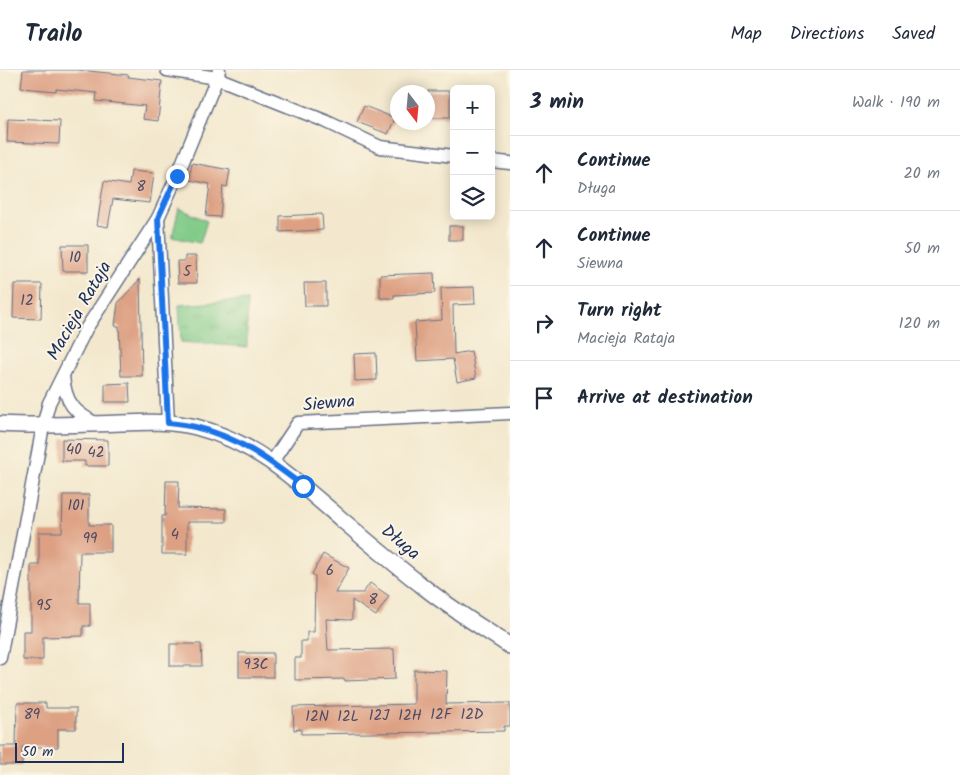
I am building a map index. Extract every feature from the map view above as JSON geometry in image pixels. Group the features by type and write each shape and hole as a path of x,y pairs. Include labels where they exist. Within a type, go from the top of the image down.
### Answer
{"street":[{"path":"167,70 218,74 380,147 450,156"},
{"name":"Macieja Rataja","path":"0,658 3,623 49,403 86,329 158,218 188,150 218,74"},
{"path":"495,161 510,163"},
{"name":"Macieja Rataja","path":"158,218 168,423"},
{"path":"63,376 64,390 71,405 84,418 97,424"},
{"name":"Siewna","path":"272,462 298,423 510,413"},
{"path":"0,424 43,426 168,423 194,426 223,435 272,462"},
{"name":"Długa","path":"272,462 422,586 510,646"}],"green space":[{"path":"179,208 207,221 200,243 172,237"},
{"path":"247,300 247,347 181,342 179,305"}],"building":[{"path":"23,70 78,70 129,75 128,77 162,81 158,121 143,119 145,106 96,101 97,93 21,88"},
{"path":"435,91 450,91 450,118 435,118"},
{"path":"364,106 390,116 390,129 388,134 357,122"},
{"path":"8,119 60,121 59,144 7,142"},
{"path":"192,163 230,170 227,187 223,186 220,217 206,216 210,184 189,180"},
{"path":"131,171 154,173 150,203 113,199 108,227 97,225 104,181 129,185"},
{"path":"322,214 323,230 280,232 280,216"},
{"path":"449,226 463,226 463,240 449,240"},
{"path":"62,245 88,245 88,271 63,271"},
{"path":"185,256 196,256 197,283 178,283 177,261 185,261"},
{"path":"434,273 435,293 394,295 394,298 380,298 380,275"},
{"path":"140,279 142,376 121,376 119,326 115,326 118,303"},
{"path":"304,283 326,283 326,306 305,306"},
{"path":"14,284 42,284 41,319 13,318"},
{"path":"474,287 475,304 453,305 454,354 471,351 476,378 457,382 453,359 417,361 415,322 442,320 441,288"},
{"path":"376,353 377,380 355,381 354,354"},
{"path":"129,383 130,402 105,402 105,384"},
{"path":"62,439 108,440 108,466 85,466 85,461 62,461"},
{"path":"166,481 179,481 178,508 226,509 226,522 187,522 187,554 162,554 162,516 165,516"},
{"path":"63,495 89,495 89,525 111,525 111,552 80,552 79,603 90,603 90,626 83,626 83,636 43,637 43,660 23,660 23,631 31,631 31,565 39,565 39,532 62,532"},
{"path":"323,554 349,568 335,593 363,593 370,583 389,596 376,616 352,600 352,620 326,619 328,650 394,649 395,679 295,680 295,658 301,658 301,641 307,641 307,632 314,632 315,576 312,574"},
{"path":"170,644 201,644 202,666 170,666"},
{"path":"239,653 273,653 273,677 239,677"},
{"path":"414,670 447,671 446,704 510,703 510,726 504,726 504,731 301,734 301,729 294,730 293,707 414,704"},
{"path":"17,703 46,703 46,708 76,708 76,729 58,729 58,747 22,747 22,765 0,765 0,746 16,746"}],"route":[{"path":"177,176 158,218 168,423 194,426 223,435 272,462 303,486"}]}
